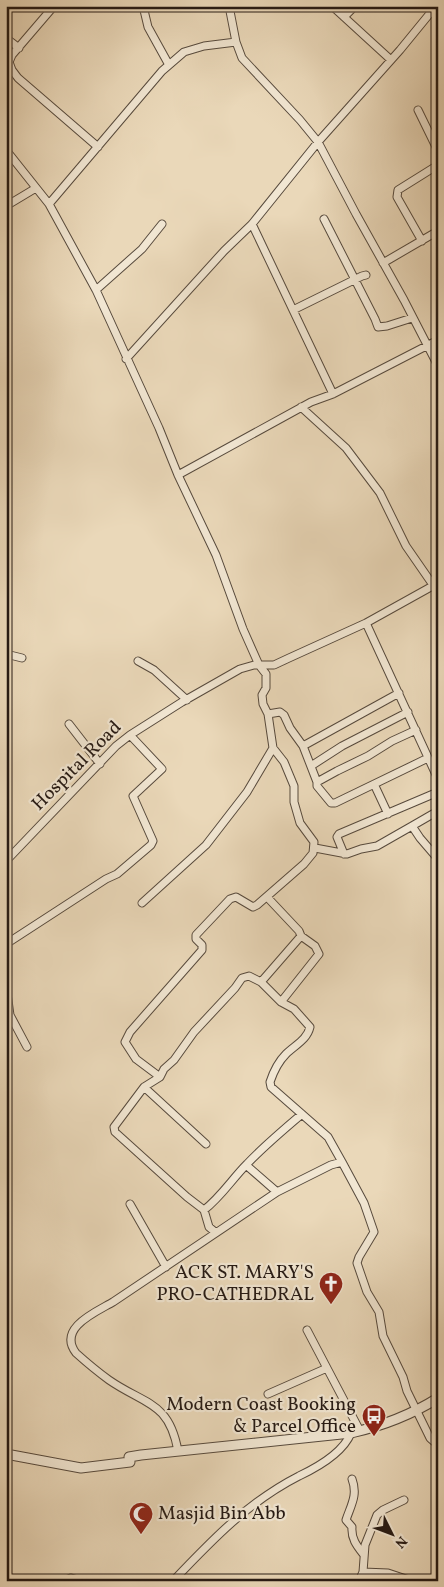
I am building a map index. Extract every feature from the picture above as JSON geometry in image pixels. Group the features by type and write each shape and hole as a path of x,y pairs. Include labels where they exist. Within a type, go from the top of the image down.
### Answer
{"street":[{"path":"54,6 12,55 9,62 18,78 98,147"},
{"path":"143,6 148,27 169,65"},
{"path":"229,6 236,42 242,58 318,142 438,366"},
{"path":"332,6 391,60"},
{"path":"344,17 355,6"},
{"path":"126,359 224,251 252,224 318,142 436,6"},
{"path":"6,38 19,48"},
{"path":"48,204 169,65 184,52 236,42"},
{"path":"418,110 438,151"},
{"path":"6,150 48,204 96,290 159,428 178,475 216,555 234,606 259,665 266,674 266,688 262,695 263,704 268,714 273,748 284,762 294,786 294,802 300,823 310,835 315,848 304,864 267,897 252,907 236,897 230,900 196,936 196,939 202,945 202,950 130,1032 125,1042 136,1059 160,1077"},
{"path":"422,241 397,197 398,190 438,165"},
{"path":"6,206 36,188"},
{"path":"324,219 378,326 387,326 412,318"},
{"path":"96,290 142,249 162,224"},
{"path":"252,224 333,394"},
{"path":"383,263 438,231"},
{"path":"294,310 366,275"},
{"path":"178,475 302,407 384,369 438,340"},
{"path":"302,407 346,448 380,493 406,546 436,584"},
{"name":"Hospital Road","path":"6,861 116,746 130,735 240,669 248,666 274,665 366,623 436,584"},
{"path":"366,623 438,779"},
{"path":"6,654 22,658"},
{"path":"138,661 154,670 187,700"},
{"path":"303,746 399,693"},
{"path":"311,766 342,746 408,712"},
{"path":"268,714 282,713 303,746 317,786 331,803 335,803 428,758"},
{"path":"69,724 100,764"},
{"path":"317,782 337,770 368,756 392,740 416,730"},
{"path":"6,944 106,879 117,874 154,841 133,796 162,769 130,735"},
{"path":"142,903 206,846 247,792 273,748"},
{"path":"374,784 388,814"},
{"path":"344,854 337,837 339,834 438,792"},
{"path":"315,848 344,854 377,846 438,811"},
{"path":"412,826 438,859"},
{"path":"267,897 299,931 301,936 315,946 319,954 281,1002"},
{"path":"261,982 301,936"},
{"path":"215,1232 209,1228 204,1210 177,1189 114,1130 115,1124 144,1087 160,1077 164,1068 174,1060 194,1032 242,978 249,976 261,982 281,1002 294,1010 310,1026 309,1032 303,1040 286,1055 274,1072 270,1082 271,1087 330,1140 364,1203 374,1227 372,1236 358,1257 357,1263 367,1292 379,1312 383,1336 430,1438 438,1445"},
{"path":"6,986 10,1015 27,1047"},
{"path":"144,1087 206,1144"},
{"path":"204,1210 213,1203 246,1164 302,1114"},
{"path":"178,1451 172,1426 160,1410 109,1380 77,1354 72,1348 72,1333 79,1323 277,1192 330,1165 342,1162"},
{"path":"246,1164 277,1192"},
{"path":"130,1204 166,1267"},
{"path":"307,1330 327,1368 356,1432"},
{"path":"268,1394 327,1368"},
{"path":"6,1454 81,1468 130,1462 129,1457 356,1432 384,1425 438,1398"},
{"path":"173,1581 235,1518 254,1503 321,1464 356,1432"},
{"path":"352,1479 355,1488 354,1499 346,1520 352,1527 351,1534 355,1544 364,1555"},
{"path":"360,1581 363,1572 365,1545 377,1515 404,1500"},
{"path":"438,1520 438,1525"},
{"path":"363,1572 388,1573 412,1581"},
{"path":"64,1581 71,1578 81,1581"}],"place":[{"name":"ACK ST. MARY'S PRO-CATHEDRAL","path":"331,1305"},
{"name":"Modern Coast Booking & Parcel Office","path":"374,1437"},
{"name":"Masjid Bin Abb","path":"141,1535"}]}
